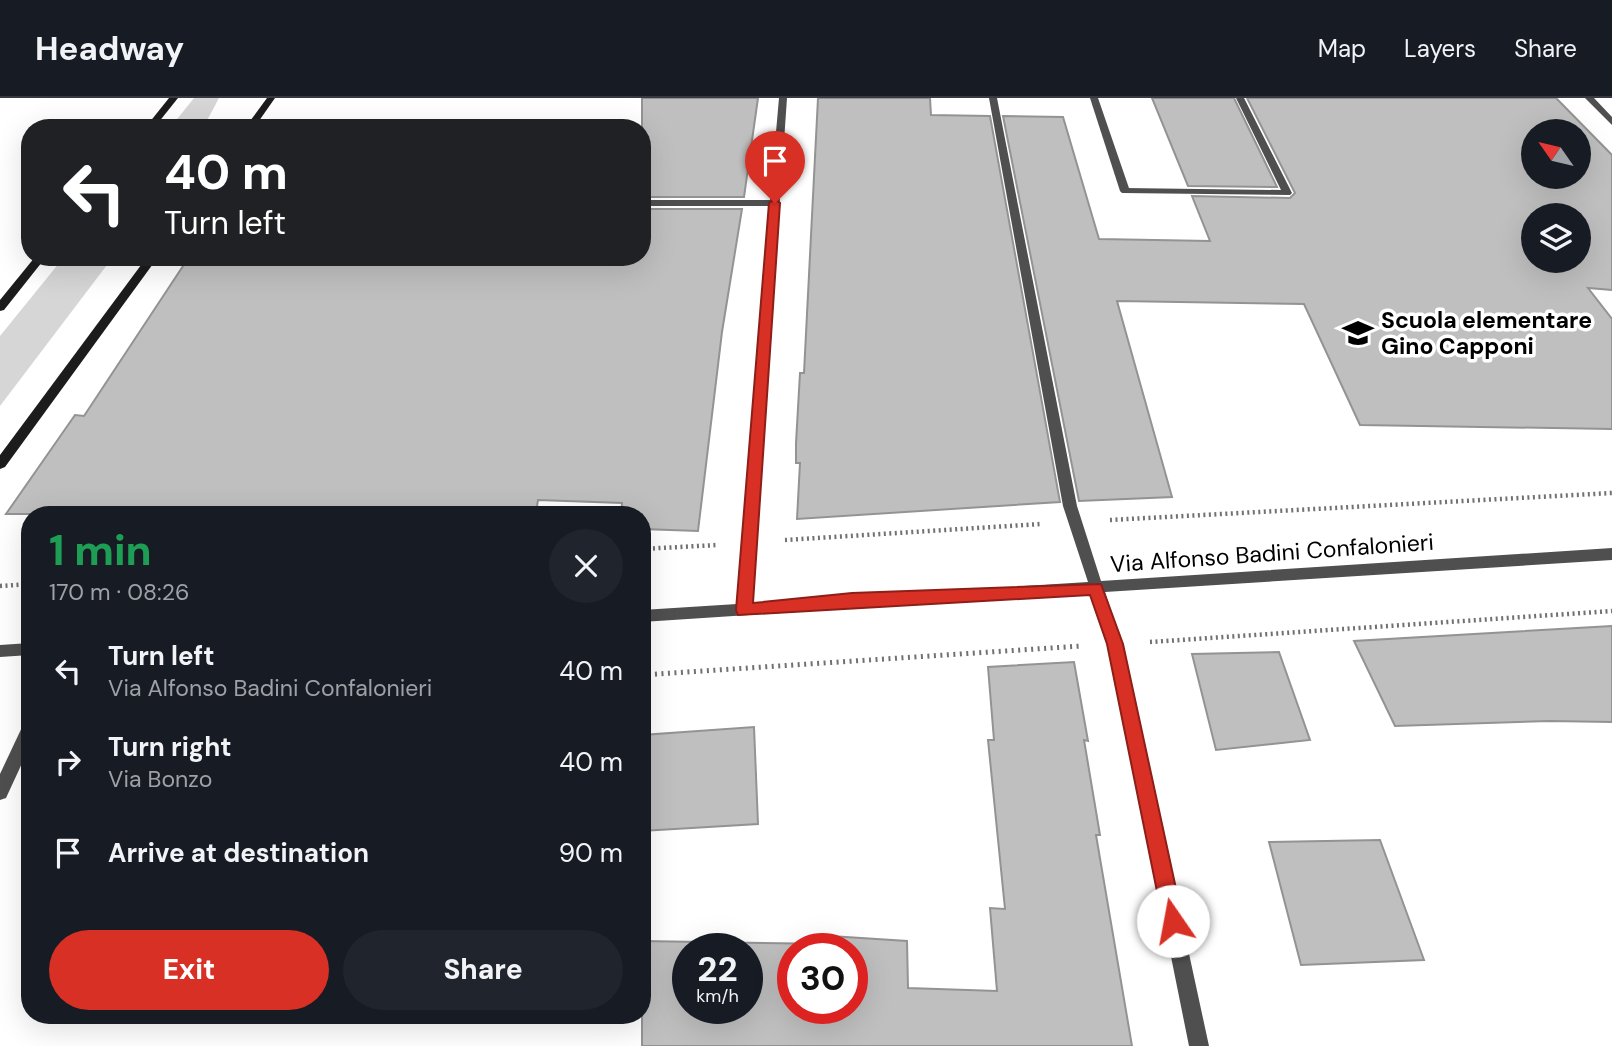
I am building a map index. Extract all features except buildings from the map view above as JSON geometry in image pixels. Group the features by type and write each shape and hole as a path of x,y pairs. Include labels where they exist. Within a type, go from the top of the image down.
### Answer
{"main road":[{"path":"156,119 174,98"},
{"path":"256,119 271,98"},
{"path":"0,307 34,266"},
{"path":"0,464 146,266"}],"street":[{"path":"744,610 783,98"},
{"path":"993,98 1074,522 1115,644 1199,1046"},
{"path":"1094,98 1125,191 1287,193 1240,98"},
{"path":"1589,98 1612,122"},
{"path":"651,203 775,203"},
{"name":"Via Alfonso Badini Confalonieri","path":"651,615 852,600 1096,588 1612,554"},
{"path":"0,651 21,650"},
{"path":"0,792 21,747"}],"path":[{"path":"651,548 1612,493"},
{"path":"0,586 21,585"}],"shaded area":[{"path":"194,98 219,98 208,119 177,119"},
{"path":"57,266 106,266 0,406 0,336"}],"place":[{"name":"Scuola elementare Gino Capponi","path":"1358,333"}],"route":[{"path":"775,203 744,610 852,600 1096,588 1115,644 1173,921"}]}
